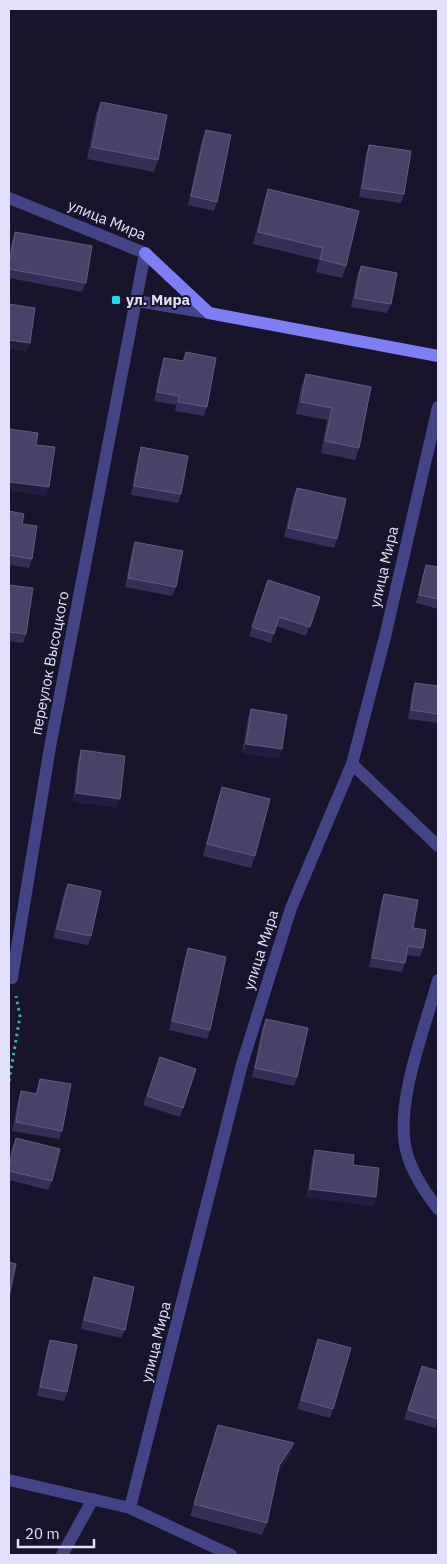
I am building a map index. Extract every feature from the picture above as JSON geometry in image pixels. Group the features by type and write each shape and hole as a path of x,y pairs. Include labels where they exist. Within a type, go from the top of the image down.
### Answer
{"street":[{"name":"улица Мира","path":"9,198 145,253 209,313"},
{"name":"переулок Высоцкого","path":"12,978 50,747 145,253"},
{"path":"137,301 438,356"},
{"name":"улица Мира","path":"130,1508 242,1064 291,908 352,764 438,407"},
{"path":"352,764 438,846"},
{"path":"438,980 405,1101 405,1146 420,1186 438,1209"},
{"path":"9,1480 130,1508 231,1555"},
{"path":"62,1555 92,1499"}],"path":[{"path":"9,1081 20,1016 12,978"}],"building":[{"path":"101,102 167,115 158,160 92,147"},
{"path":"206,130 231,135 217,202 191,196"},
{"path":"369,145 411,151 404,194 362,188"},
{"path":"268,189 359,211 346,266 320,259 323,248 258,232"},
{"path":"15,232 92,246 86,283 9,269"},
{"path":"361,266 397,273 391,304 355,298"},
{"path":"9,304 35,308 30,343 9,340"},
{"path":"186,352 216,358 207,407 178,402 179,396 157,392 164,358 184,361"},
{"path":"306,374 371,387 359,448 325,441 332,408 301,402"},
{"path":"9,429 38,433 36,445 55,447 49,487 9,482"},
{"path":"141,447 188,456 181,494 134,486"},
{"path":"297,488 346,499 337,539 288,528"},
{"path":"9,511 24,514 22,524 37,526 32,559 9,555"},
{"path":"135,542 183,551 176,587 128,578"},
{"path":"426,565 438,567 438,599 419,595"},
{"path":"268,580 320,597 310,627 279,617 274,634 252,627"},
{"path":"9,585 33,588 26,634 9,632"},
{"path":"415,683 438,686 438,714 411,710"},
{"path":"251,709 287,715 282,749 246,744"},
{"path":"81,750 125,756 120,799 76,793"},
{"path":"222,787 270,799 255,856 207,844"},
{"path":"68,884 101,891 91,936 57,929"},
{"path":"384,894 418,900 413,928 426,930 423,948 408,946 405,963 372,958"},
{"path":"188,948 226,957 210,1030 172,1021"},
{"path":"266,1019 308,1028 297,1077 255,1068"},
{"path":"160,1057 196,1069 183,1108 147,1096"},
{"path":"40,1079 71,1084 62,1131 16,1122 21,1091 37,1094"},
{"path":"16,1138 60,1149 52,1181 9,1171"},
{"path":"315,1150 354,1155 353,1165 379,1168 376,1197 310,1189"},
{"path":"9,1262 16,1264 9,1297"},
{"path":"94,1277 134,1287 125,1330 84,1320"},
{"path":"318,1339 351,1348 333,1409 301,1400"},
{"path":"50,1340 77,1345 67,1392 40,1387"},
{"path":"422,1366 438,1371 438,1419 408,1410"},
{"path":"218,1425 294,1443 279,1466 267,1523 194,1504"}],"place":[{"name":"ул. Мира","path":"116,300"}]}
